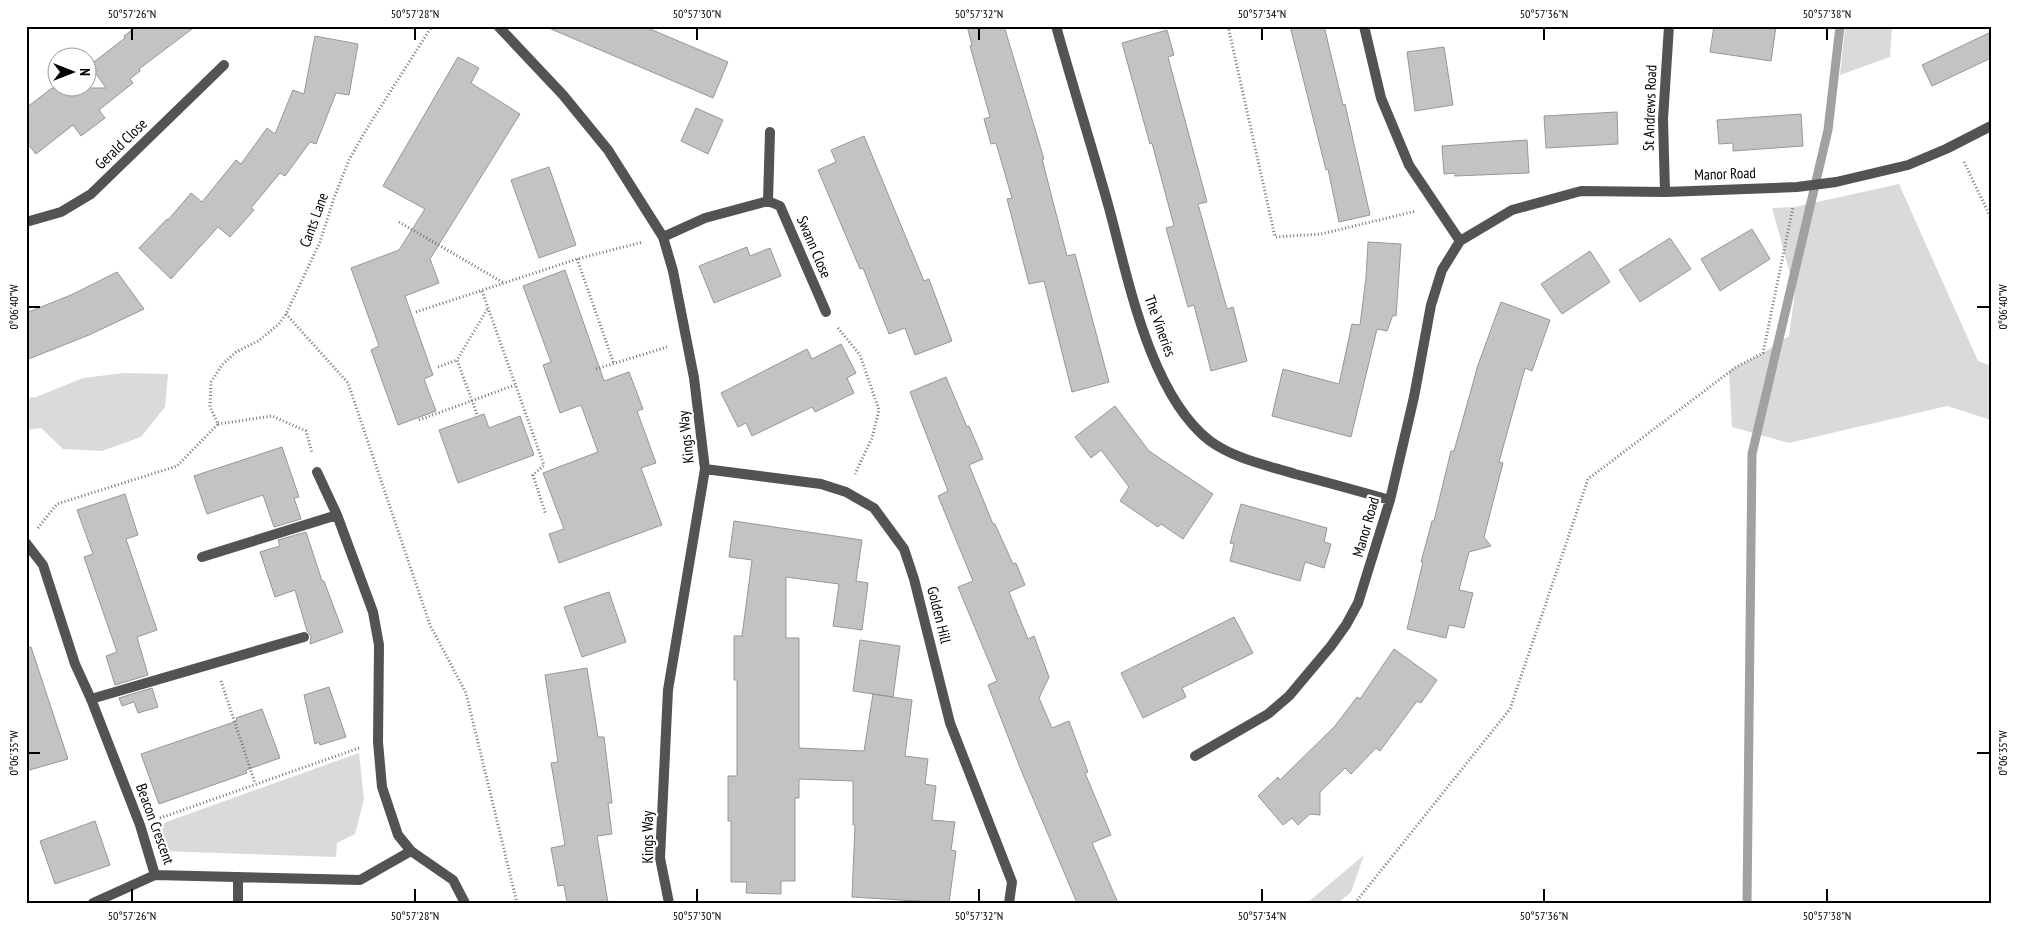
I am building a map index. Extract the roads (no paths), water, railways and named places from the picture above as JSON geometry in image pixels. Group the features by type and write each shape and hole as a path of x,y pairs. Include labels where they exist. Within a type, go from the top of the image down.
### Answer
{"street":[{"name":"Kings Way","path":"498,26 563,95 608,150 638,195 663,237 687,341 694,378 704,469 668,690 660,858 669,903"},
{"name":"The Vineries","path":"1056,26 1131,290 1152,352 1181,410 1194,427 1210,441 1226,451 1254,462 1390,500"},
{"path":"1364,26 1381,98 1409,165 1460,241"},
{"name":"St Andrews Road","path":"1665,192 1663,119 1669,26"},
{"name":"Gerald Close","path":"26,222 61,212 91,194 224,66"},
{"name":"Manor Road","path":"1195,756 1268,714 1289,696 1331,646 1358,602 1390,500 1414,397 1431,305 1442,270 1460,241 1512,210 1581,191 1665,192 1797,186 1836,182 1908,165 1991,126"},
{"path":"663,237 705,218 768,201 770,132"},
{"name":"Swann Close","path":"768,201 780,206 826,312"},
{"name":"Golden Hill","path":"704,469 822,484 846,492 874,508 904,549 914,579 950,723 1012,882 1009,903"},
{"path":"317,472 337,515 373,612 379,645 378,742 382,787 398,835 411,851 454,880 465,903"},
{"path":"202,557 337,515"},
{"name":"Beacon Crescent","path":"29,539 43,565 75,664 91,699 140,825 155,875 360,880 411,851"},
{"path":"91,699 304,637"},
{"path":"93,903 155,875"},
{"path":"238,877 238,903"}],"waterway":[{"path":"1747,903 1752,454 1828,130 1840,26"}]}
